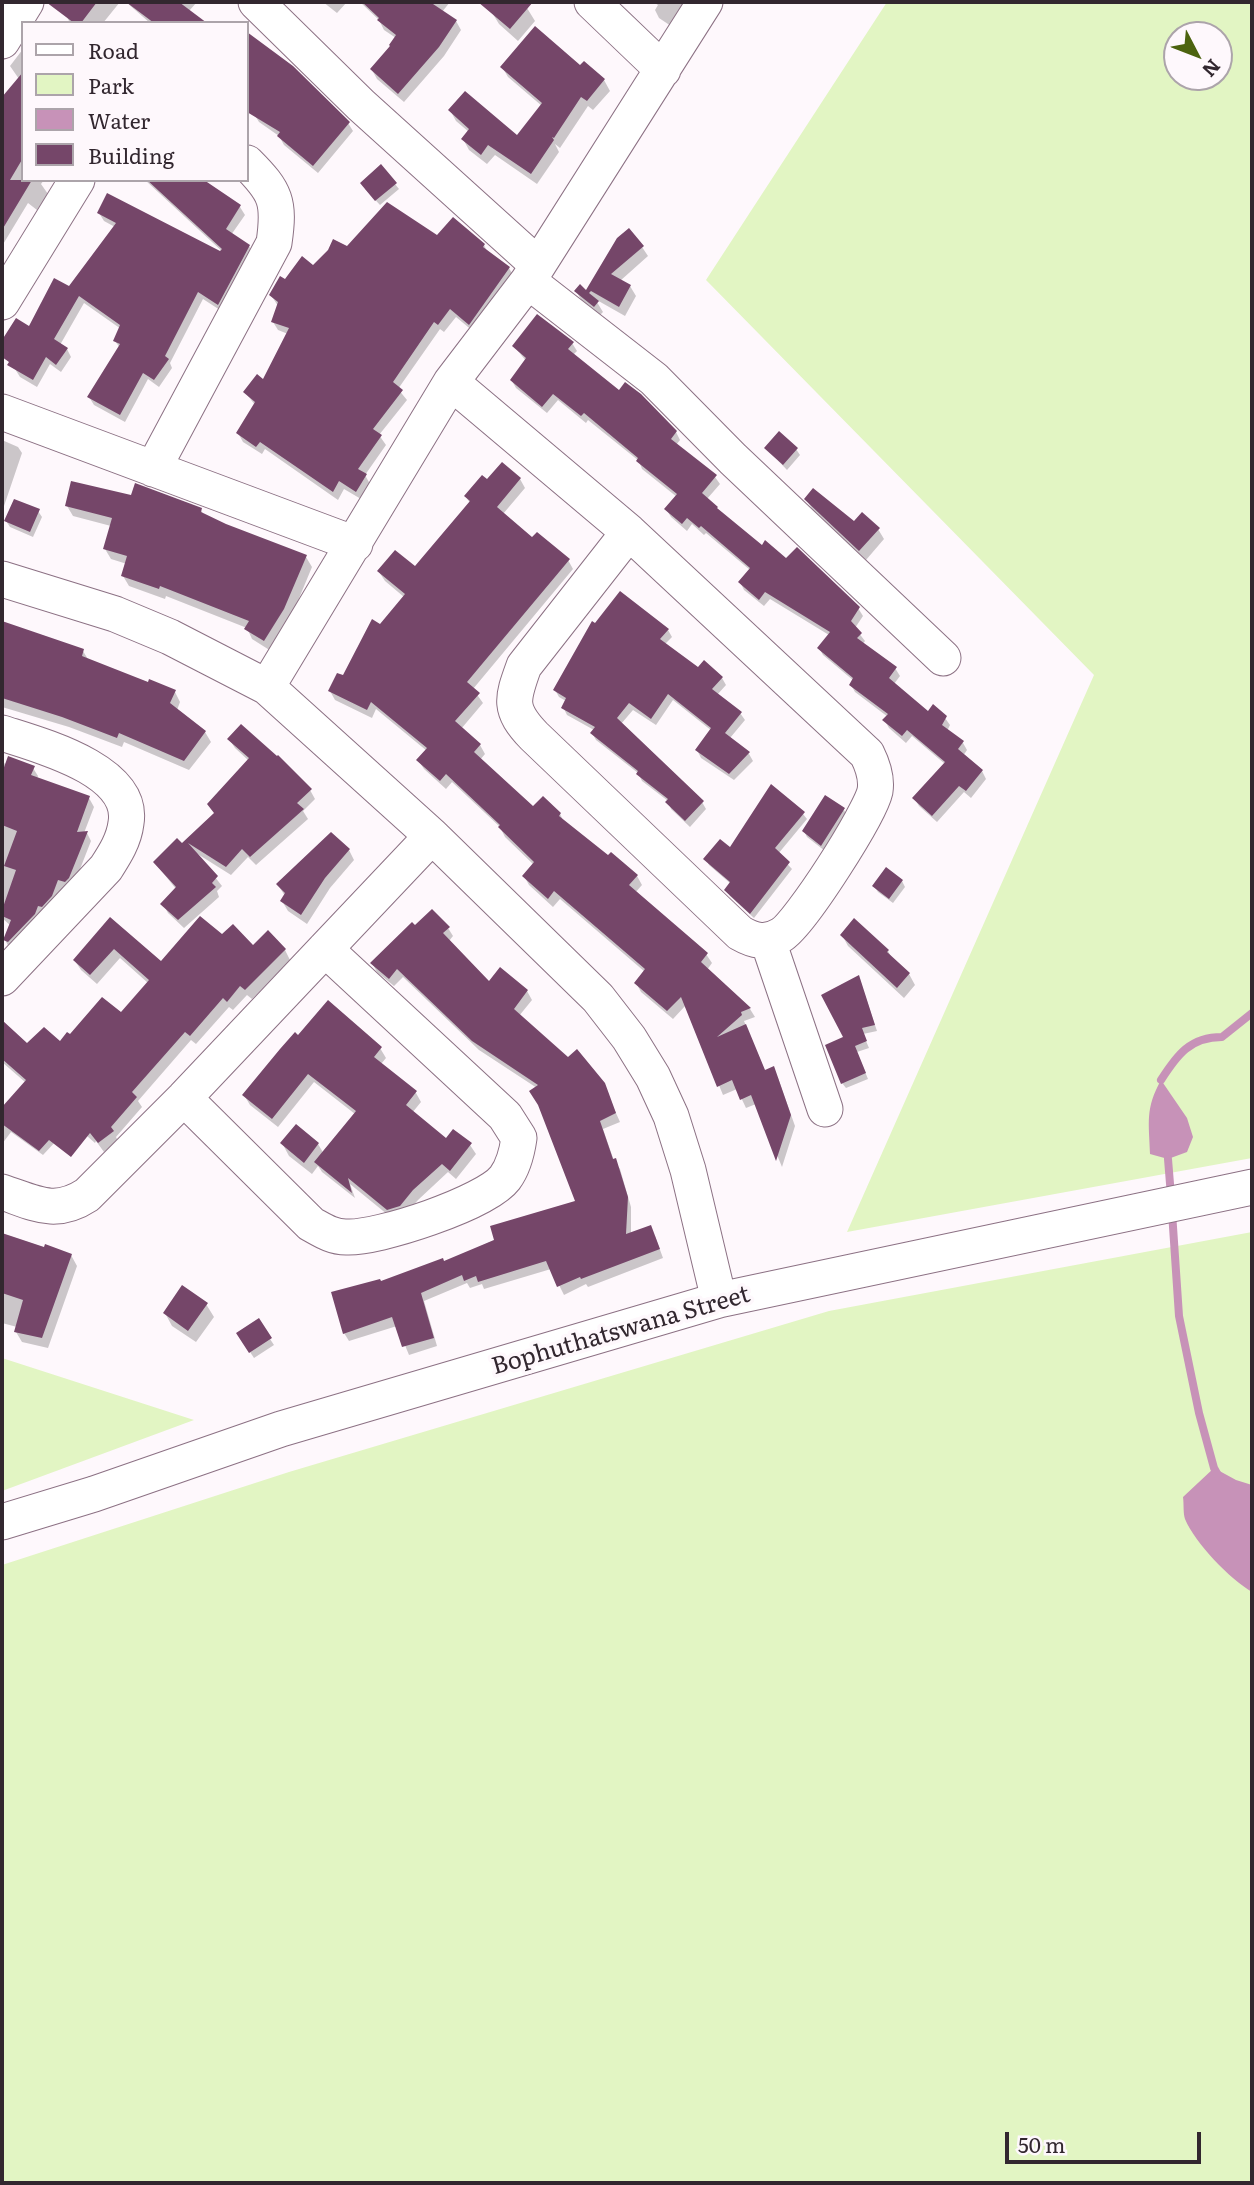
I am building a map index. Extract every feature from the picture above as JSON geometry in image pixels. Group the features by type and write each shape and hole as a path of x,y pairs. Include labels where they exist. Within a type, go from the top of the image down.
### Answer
{"street":[{"path":"2,41 26,2"},
{"path":"256,2 533,273 654,379 733,459 943,658"},
{"path":"592,2 663,70"},
{"path":"267,687 451,382 533,273 705,2"},
{"path":"153,469 274,243 276,205 270,188 248,164"},
{"path":"2,302 76,182"},
{"path":"451,382 629,532 867,754 872,764 876,789 867,814 830,874 788,930 768,941 759,941 740,933 534,736 515,712 514,692 524,666 629,532"},
{"path":"2,412 355,544"},
{"path":"2,579 115,614 170,637 267,687 432,836 598,998 629,1038 665,1101 679,1139 719,1300"},
{"path":"2,733 77,759 89,766 117,790 125,805 127,821 119,848 106,868 4,972"},
{"path":"2,1192 48,1207 67,1206 79,1201 100,1184 432,836"},
{"path":"768,941 825,1109"},
{"path":"184,1098 311,1224 332,1235 345,1238 370,1237 416,1222 490,1192 505,1179 516,1159 519,1138 505,1116 326,949"},
{"name":"Bophuthatswana Street","path":"2,1522 94,1494 281,1429 719,1300 1252,1187"}],"green space":[{"path":"887,2 1252,2 1252,1158 847,1232 1094,675 706,280"},
{"path":"1252,1232 1252,2183 2,2183 2,1565 289,1472 829,1311"},
{"path":"2,1358 194,1420 2,1491"}],"water":[{"path":"1161,1080 1187,1118 1193,1137 1187,1152 1168,1159 1150,1154 1150,1108"},
{"path":"1214,1468 1252,1485 1252,1592 1214,1560 1185,1519 1183,1497"}],"building":[{"path":"46,2 97,2 83,21 71,21"},
{"path":"126,2 179,2 204,21 151,21"},
{"path":"362,2 430,2 457,20 439,47 398,94 370,69 396,35 377,20 379,18"},
{"path":"478,2 533,2 510,29"},
{"path":"535,26 580,65 584,61 605,79 587,101 581,97 554,138 552,137 554,140 531,174 488,145 481,155 461,139 469,129 448,110 465,91 517,135 542,103 500,67"},
{"path":"248,33 293,66 350,122 313,166 277,136 280,132 248,113"},
{"path":"21,74 21,161 10,180 31,182 2,230 2,97"},
{"path":"381,164 397,183 375,201 360,183"},
{"path":"149,182 207,182 241,205 226,229 250,245 218,305 198,292 165,356 169,359 154,380 143,373 120,415 87,397 120,344 113,341 120,325 79,296 54,339 68,348 56,365 46,357 33,380 7,365 9,362 2,357 2,340 16,318 29,326 54,278 69,286 116,223 97,213 107,193 220,251 222,249"},
{"path":"387,202 437,235 453,217 485,244 483,247 510,267 469,325 450,309 438,325 434,322 393,382 403,390 373,429 382,435 358,469 367,474 356,492 339,481 333,492 260,442 256,447 236,433 255,402 243,392 257,374 263,379 289,328 271,322 278,302 269,295 280,276 285,279 302,256 313,265 328,250 333,239 347,246"},
{"path":"629,228 644,246 611,274 631,285 619,307 591,291 589,293 599,301 594,307 574,291 580,284 586,290 617,238"},
{"path":"537,314 574,342 568,349 619,390 625,382 641,394 677,431 671,439 717,475 702,493 717,508 762,545 765,540 786,558 797,547 860,607 851,621 862,633 857,638 897,667 889,678 928,711 933,704 947,716 942,725 964,741 958,749 983,770 966,791 959,786 932,816 912,798 945,762 907,730 902,736 882,720 888,714 849,685 853,678 817,648 830,632 765,592 759,600 738,582 750,568 701,526 699,528 687,518 682,524 664,509 677,494 584,413 581,416 553,394 542,407 510,380 526,358 512,346"},
{"path":"779,431 798,448 783,465 764,448"},
{"path":"502,462 521,478 497,507 532,537 537,532 570,559 467,682 480,693 455,721 481,744 474,752 533,806 543,796 561,813 559,816 608,855 611,852 638,875 629,885 708,953 701,962 751,1008 741,1012 742,1015 717,1037 746,1024 765,1070 774,1066 791,1115 776,1161 751,1095 740,1100 732,1080 717,1087 681,997 667,1011 634,983 645,969 554,891 548,899 522,876 534,862 498,827 500,825 446,774 440,781 416,760 427,748 371,702 367,710 328,691 337,673 343,675 372,619 380,624 405,594 377,571 395,550 415,566 470,501 464,496 482,475 487,479"},
{"path":"71,481 131,495 135,483 202,508 201,512 226,524 307,555 284,609 264,641 244,629 249,621 160,586 159,589 121,576 127,556 103,549 112,518 65,506"},
{"path":"813,488 854,521 862,512 880,528 859,551 804,499"},
{"path":"14,499 40,509 30,532 4,521"},
{"path":"620,591 669,629 660,639 698,667 704,660 723,677 712,689 742,712 725,733 750,752 729,774 695,750 711,728 668,694 651,719 629,703 617,718 704,801 685,821 665,802 668,799 636,774 638,771 590,733 595,727 561,708 566,698 553,690 592,621 595,623"},
{"path":"2,621 84,649 82,656 176,690 170,703 206,731 184,761 119,733 117,738 2,698"},
{"path":"241,724 278,755 312,789 297,803 304,809 250,857 242,849 226,867 188,843 218,876 212,883 216,887 178,920 160,904 176,887 153,862 177,838 182,843 214,813 207,804 249,758 227,739"},
{"path":"8,756 35,766 31,775 90,796 77,832 88,831 69,878 65,882 58,880 52,896 42,907 38,906 35,914 8,942 3,940 11,920 2,916 2,910 16,870 4,866 17,831 2,825 2,773"},
{"path":"771,784 805,812 775,848 790,862 750,914 724,890 730,882 703,859 720,839 730,847"},
{"path":"825,795 845,808 821,846 802,831"},
{"path":"331,832 350,849 325,878 301,915 280,901 285,893 276,884"},
{"path":"886,867 903,880 889,899 872,886"},
{"path":"432,909 450,927 443,933 489,981 500,967 528,990 514,1009 568,1057 577,1049 605,1083 616,1113 600,1121 613,1159 616,1158 628,1197 626,1234 651,1225 660,1249 557,1287 546,1261 478,1282 476,1276 464,1281 462,1275 421,1293 434,1338 402,1347 392,1317 343,1334 331,1292 380,1279 381,1281 443,1258 444,1261 494,1240 490,1226 575,1201 538,1105 529,1091 538,1085 472,1041 397,969 389,979 370,963 412,922 415,925"},
{"path":"200,916 222,934 233,924 253,945 268,930 286,949 245,990 240,986 227,1002 223,998 190,1036 185,1032 132,1092 137,1097 111,1127 114,1131 98,1143 90,1133 71,1157 49,1140 39,1151 2,1124 2,1107 26,1080 2,1059 2,1020 27,1043 44,1027 60,1041 67,1032 70,1034 102,997 121,1012 149,980 114,949 90,975 73,960 110,917 161,961"},
{"path":"854,918 910,973 897,988 840,935"},
{"path":"859,975 875,1025 862,1028 867,1041 855,1046 866,1073 841,1084 825,1045 843,1037 821,995"},
{"path":"328,1000 382,1047 374,1057 417,1091 406,1105 446,1138 453,1129 472,1143 450,1171 442,1164 413,1190 400,1206 387,1210 348,1178 352,1193 314,1162 356,1111 308,1074 272,1119 242,1095 295,1032 298,1035"},
{"path":"296,1124 319,1143 304,1163 280,1143"},
{"path":"2,1233 72,1254 42,1338 14,1332 23,1300 2,1293"},
{"path":"182,1285 208,1303 188,1331 163,1313"},
{"path":"259,1318 272,1338 249,1353 236,1333"}],"waterway":[{"path":"1161,1080 1186,1049 1201,1040 1222,1037 1252,1013"},
{"path":"1168,1159 1171,1196"},
{"path":"1172,1212 1179,1316 1199,1413 1219,1477"}]}
